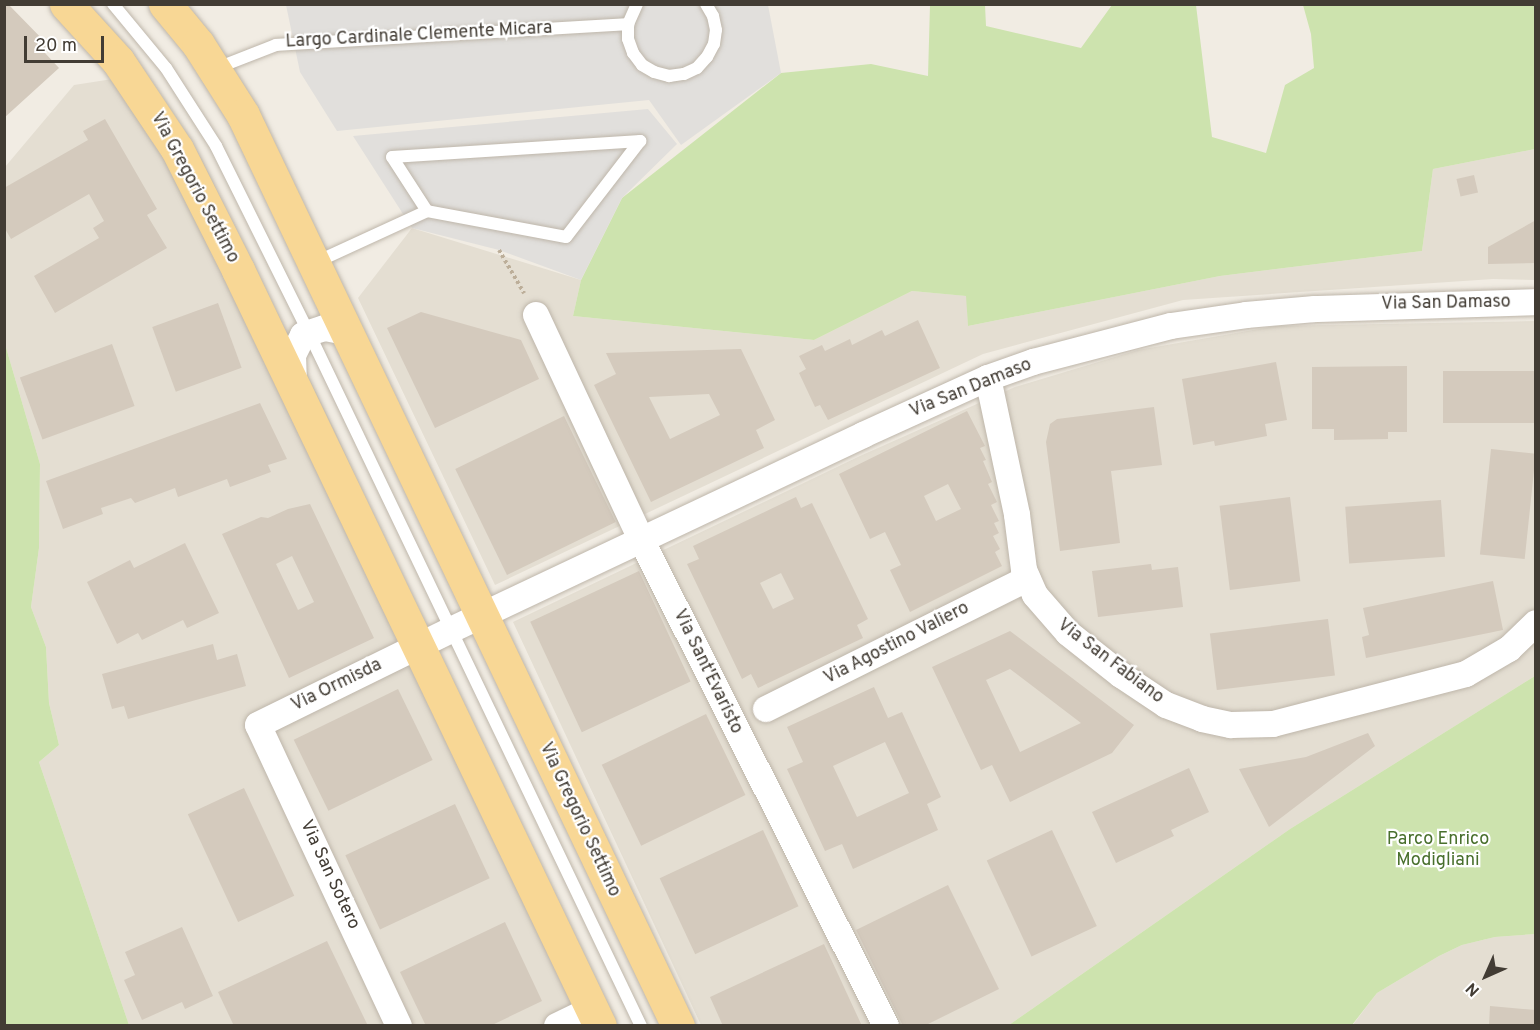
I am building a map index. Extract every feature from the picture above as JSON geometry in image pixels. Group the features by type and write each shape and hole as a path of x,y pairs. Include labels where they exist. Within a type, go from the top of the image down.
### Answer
{"main road":[{"name":"Via Gregorio Settimo","path":"66,4 118,61 168,133 238,270 416,647 596,1017"},
{"name":"Via Gregorio Settimo","path":"165,4 215,69 243,115 678,1026"}],"street":[{"name":"Via San Damaso","path":"482,615 988,378 1083,347 1171,326 1246,315 1327,308 1536,302"},
{"name":"Via Sant'Evaristo","path":"536,315 641,539 886,1026"},
{"path":"309,331 325,328 345,332"},
{"name":"Via Gregorio Settimo","path":"295,390 293,355 299,340 309,331"},
{"name":"Via San Fabiano","path":"988,378 1015,505 1027,579 1035,595 1057,623 1121,675 1166,705 1202,718 1231,725 1273,724 1466,674 1509,649 1536,623"},
{"name":"Via Agostino Valiero","path":"766,710 1027,579"},
{"path":"416,647 482,615"},
{"name":"Via Ormisda","path":"258,725 416,647"},
{"name":"Via San Sotero","path":"258,725 399,1026"},
{"path":"557,1026 596,1017"}],"lane":[{"name":"Via Gregorio Settimo","path":"113,4 160,60 216,146 309,331 641,1026"},
{"path":"637,4 628,24 628,39 633,53 642,65 662,74 684,74 697,68 707,57 714,44 716,30 706,4"},
{"name":"Largo Cardinale Clemente Micara","path":"215,69 276,45 628,24"},
{"path":"312,263 428,211 566,237 640,141 392,157 428,211"}],"path":[{"path":"499,250 536,315"}],"shaded area":[{"path":"286,5 768,5 781,73 681,145 649,100 337,131 300,72"},
{"path":"145,74 201,158 336,433 399,574 617,1025 129,1025 39,762 59,745 49,703 46,647 31,607 39,548 40,464 5,344 5,167 74,85"},
{"path":"648,109 677,144 622,198 581,280 499,250 412,228 353,136"},
{"path":"1535,149 1535,280 1493,279 1183,300 983,354 495,585 358,298 412,228 581,280 573,316 814,340 912,291 967,296 968,326 1220,276 1422,251 1433,169"},
{"path":"1535,321 1535,676 1290,829 1009,1025 701,1025 513,622 860,456 1015,387 1138,350 1276,326"},
{"path":"1535,934 1535,1025 1352,1026 1377,993 1439,956 1462,945 1495,937"}],"green space":[{"path":"930,5 985,5 986,26 1081,48 1112,5 1196,5 1212,137 1266,153 1285,85 1314,68 1311,34 1303,5 1535,5 1535,149 1433,169 1422,251 1220,276 968,326 966,296 912,291 814,340 573,316 581,280 622,198 781,73 871,64 928,76"},
{"path":"5,344 40,464 39,548 31,607 46,647 49,703 59,745 39,762 129,1025 5,1025"},
{"name":"Parco Enrico Modigliani","path":"1535,676 1535,934 1495,937 1462,945 1439,956 1377,993 1352,1025 1009,1025 1290,829"}],"building":[{"path":"8,4 51,48 45,53 59,68 4,118 4,8"},
{"path":"105,119 157,209 147,215 167,248 55,313 34,276 99,238 93,228 104,221 89,194 11,239 4,227 4,188 88,140 83,131"},
{"path":"1474,175 1478,193 1461,197 1456,179"},
{"path":"1536,220 1536,263 1488,264 1488,247"},
{"path":"218,303 242,368 176,392 152,327"},
{"path":"421,312 521,340 539,379 435,428 387,328"},
{"path":"918,320 940,368 828,420 820,405 815,407 799,373 806,369 799,356 822,345 825,351 850,339 852,345 882,330 885,336"},
{"path":"112,344 135,406 42,440 20,378"},
{"path":"741,349 775,420 756,430 764,448 651,502 594,385 616,374 606,353","holes":["709,394 720,415 670,439 649,397"]},
{"path":"1276,362 1287,420 1265,424 1267,436 1215,446 1214,441 1193,445 1182,379"},
{"path":"1407,366 1407,432 1388,432 1388,439 1334,440 1334,429 1312,429 1312,367"},
{"path":"1443,371 1534,371 1534,423 1443,423"},
{"path":"260,403 287,459 268,465 271,472 230,487 227,479 178,497 175,488 135,503 131,498 101,508 103,514 63,529 46,481"},
{"path":"1154,407 1162,465 1111,471 1120,543 1060,551 1046,442 1050,424 1057,419"},
{"path":"967,411 985,446 980,448 992,482 988,484 997,502 991,505 999,521 994,523 999,533 993,536 1000,549 995,552 1002,566 910,612 890,570 901,565 885,532 870,539 839,474","holes":["948,484 961,509 936,521 924,496"]},
{"path":"564,416 616,522 507,575 455,469"},
{"path":"1491,449 1536,454 1525,559 1480,554"},
{"path":"796,497 801,508 812,503 868,619 857,625 863,638 758,688 751,674 742,679 687,564 699,559 693,546","holes":["781,573 794,599 773,609 760,583"]},
{"path":"1290,497 1300,581 1230,590 1220,506"},
{"path":"1441,500 1445,557 1349,564 1345,507"},
{"path":"310,504 374,638 289,678 222,534 261,517 268,518 288,509","holes":["292,556 314,602 298,610 276,564"]},
{"path":"185,543 219,613 187,628 183,620 142,640 138,633 117,644 87,582 130,560 134,568"},
{"path":"1151,564 1152,570 1178,567 1183,607 1098,617 1092,571"},
{"path":"639,571 691,682 582,732 530,622"},
{"path":"1493,581 1503,630 1366,658 1362,637 1369,635 1363,608"},
{"path":"1328,619 1335,676 1217,690 1210,634"},
{"path":"1010,631 1134,725 1112,753 1010,802 992,765 981,770 932,667","holes":["1010,669 1081,723 1020,752 986,680"]},
{"path":"213,644 217,660 237,654 246,686 128,719 124,706 112,709 102,674"},
{"path":"874,687 888,718 902,712 941,797 927,804 938,830 853,869 842,844 825,851 787,769 803,762 787,727","holes":["885,742 909,793 857,817 833,766"]},
{"path":"398,689 433,760 328,811 294,740"},
{"path":"706,714 745,795 641,846 602,765"},
{"path":"1368,733 1375,746 1269,827 1239,769 1306,757"},
{"path":"1189,768 1209,812 1171,830 1174,836 1116,863 1092,812"},
{"path":"244,788 294,896 238,922 188,814"},
{"path":"455,804 490,878 380,929 345,855"},
{"path":"763,830 798,906 695,954 660,878"},
{"path":"1052,830 1097,926 1032,956 987,860"},
{"path":"948,885 999,989 924,1026 903,1026 856,930"},
{"path":"505,922 542,1001 490,1026 426,1026 400,972"},
{"path":"182,927 213,996 185,1009 182,1002 142,1020 124,980 135,975 125,952"},
{"path":"327,941 368,1026 234,1026 218,992"},
{"path":"824,944 862,1026 723,1026 710,997"},
{"path":"1490,1006 1536,1010 1536,1026 1489,1026"}]}
